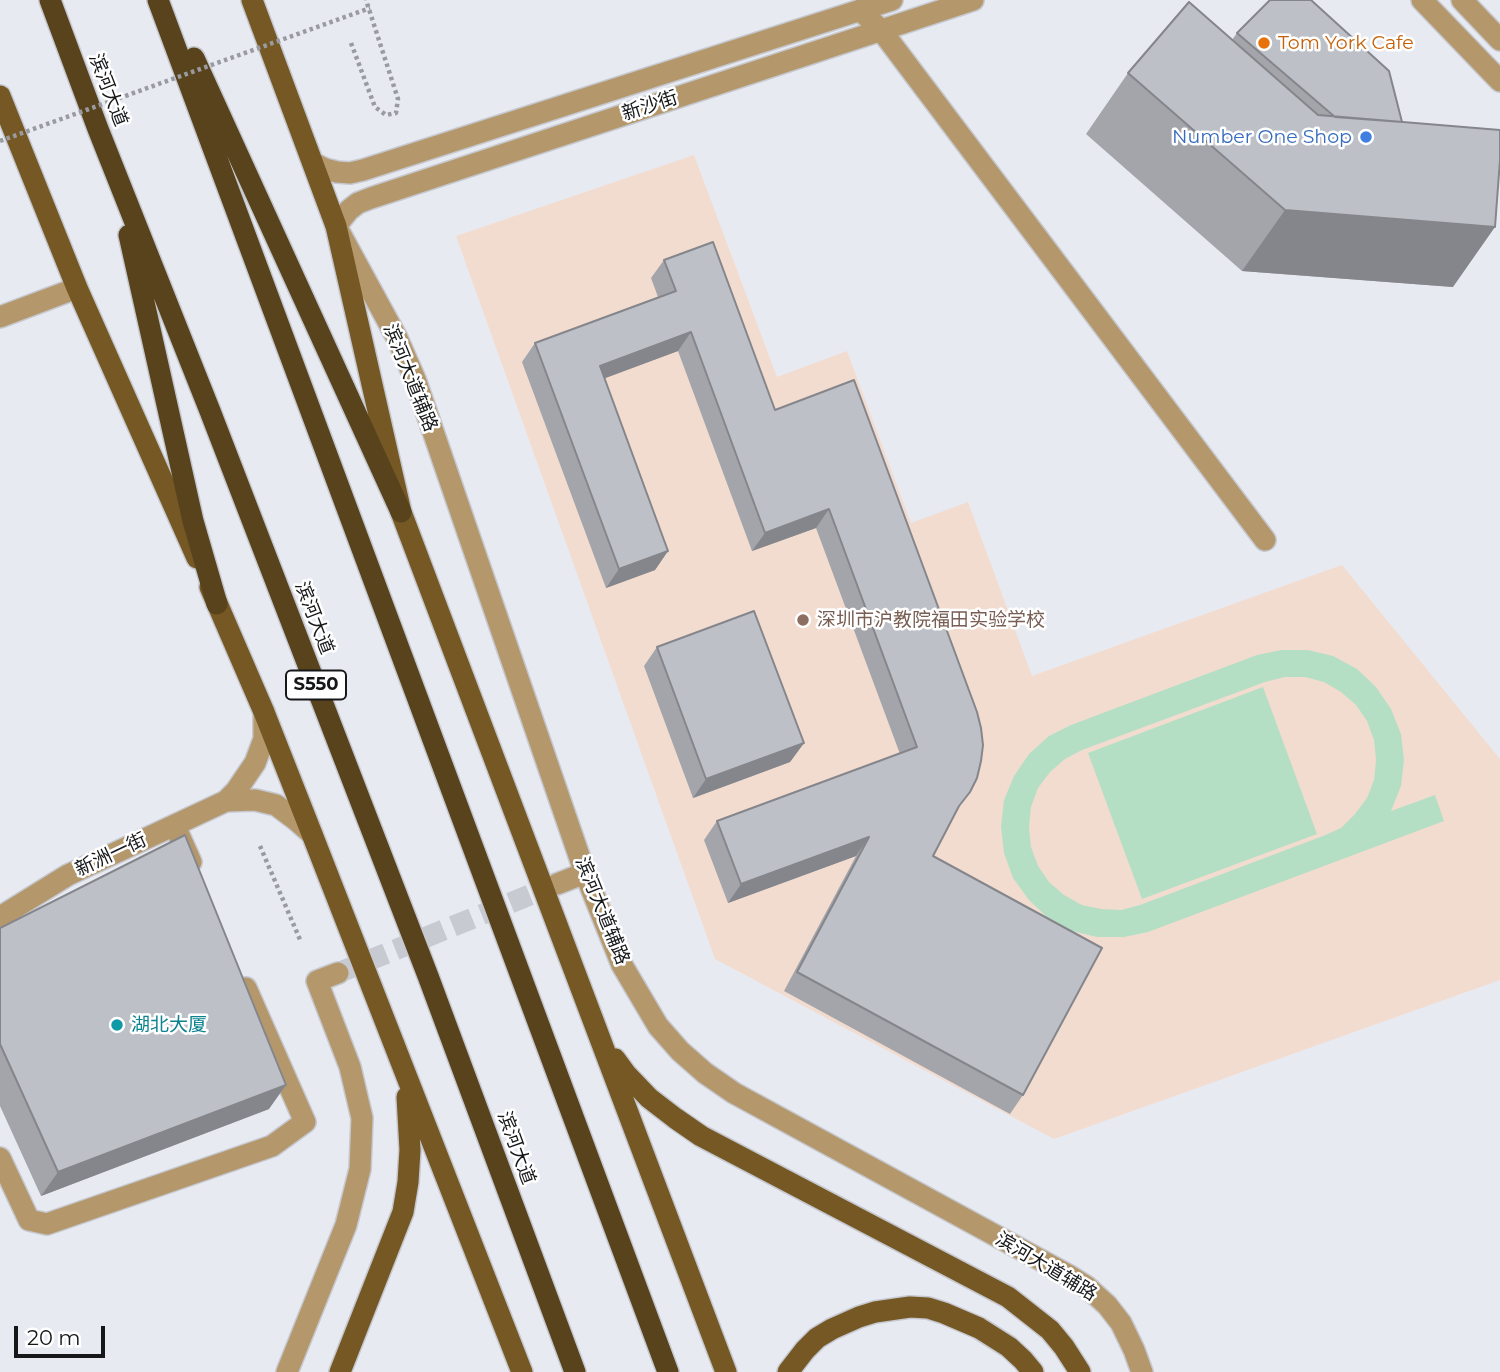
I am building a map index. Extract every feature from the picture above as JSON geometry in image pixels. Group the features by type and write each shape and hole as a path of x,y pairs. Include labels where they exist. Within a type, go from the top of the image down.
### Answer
{"highway":[{"name":"滨河大道","path":"50,0 428,976 575,1372"},
{"path":"158,0 668,1372"},
{"path":"167,0 401,512"},
{"path":"98,129 130,237 193,521 217,604"}],"main road":[{"name":"滨河大道辅路","path":"252,0 336,226 401,512 726,1372"},
{"path":"0,96 77,288 264,712 522,1372"},
{"path":"602,1041 649,1098 675,1118 701,1136 1009,1297 1050,1330 1080,1372"},
{"path":"340,1372 403,1212 410,1150 404,1071"},
{"path":"788,1372 817,1338 845,1322 875,1312 910,1307 944,1312 978,1328 1009,1348 1033,1372"}],"street":[{"name":"新沙街","path":"313,163 337,172 363,170 892,0"},
{"name":"新沙街","path":"336,226 349,210 370,198 973,0"},
{"path":"1422,0 1500,81"},
{"path":"1462,0 1500,40"},
{"path":"860,10 881,30 1265,540"},
{"name":"滨河大道辅路","path":"336,226 397,338 415,379 585,873 622,965 658,1026 680,1051 734,1093 1087,1287 1107,1305 1121,1324 1142,1372"},
{"path":"0,317 77,288"},
{"path":"226,802 255,763 264,739 264,712"},
{"path":"226,802 255,800 276,805 312,834"},
{"name":"新洲一街","path":"0,917 68,875 226,802"},
{"path":"175,825 197,875"},
{"path":"557,884 585,873"},
{"path":"287,1372 346,1225 360,1169 362,1118 350,1067 317,981 338,973"},
{"path":"0,1158 29,1220 47,1224 272,1146 305,1122 240,974"}],"path":[{"path":"351,43 375,107 386,115 396,113 398,99 366,0"},
{"path":"0,141 370,8"},
{"path":"260,846 301,942"}],"shaded area":[{"name":"深圳市沪教院福田实验学校","path":"694,155 777,377 847,351 911,523 968,502 1032,676 1342,565 1500,759 1500,980 1054,1139 715,959 456,236"}],"green space":[{"path":"1281,650 1308,650 1333,656 1357,669 1376,687 1391,709 1401,734 1404,760 1401,786 1391,811 1435,795 1444,821 1148,932 1124,937 1097,937 1072,931 1048,918 1029,900 1013,878 1004,853 1001,827 1004,800 1014,776 1029,754 1049,736 1071,725 1257,655","holes":["1285,677 1305,677 1324,682 1356,705 1367,721 1374,740 1374,780 1367,798 1341,828 1121,910 1082,905 1049,882 1038,866 1031,847 1031,807 1038,788 1050,772 1065,759 1082,750 1265,682"]},
{"path":"1263,687 1317,834 1142,899 1088,753"}],"building":[{"path":"1270,0 1311,0 1389,71 1402,122 1335,117 1237,33"},
{"path":"1189,2 1318,115 1500,130 1495,227 1285,210 1128,73"},
{"path":"713,242 775,410 854,380 977,712 983,745 977,778 933,856 1102,948 1023,1095 797,972 869,837 741,884 717,821 917,747 829,509 765,533 691,332 600,366 668,551 619,569 535,343 676,291 664,260"},
{"path":"754,611 804,743 706,779 657,647"},
{"name":"湖北大厦","path":"185,835 286,1085 58,1172 0,1044 0,928"}],"tunnel":[{"path":"338,973 557,884"}],"place":[{"name":"Tom York Cafe","path":"1264,43"},
{"name":"Number One Shop","path":"1366,137"},
{"name":"深圳市沪教院福田实验学校","path":"803,620"},
{"name":"湖北大厦","path":"117,1025"}]}
